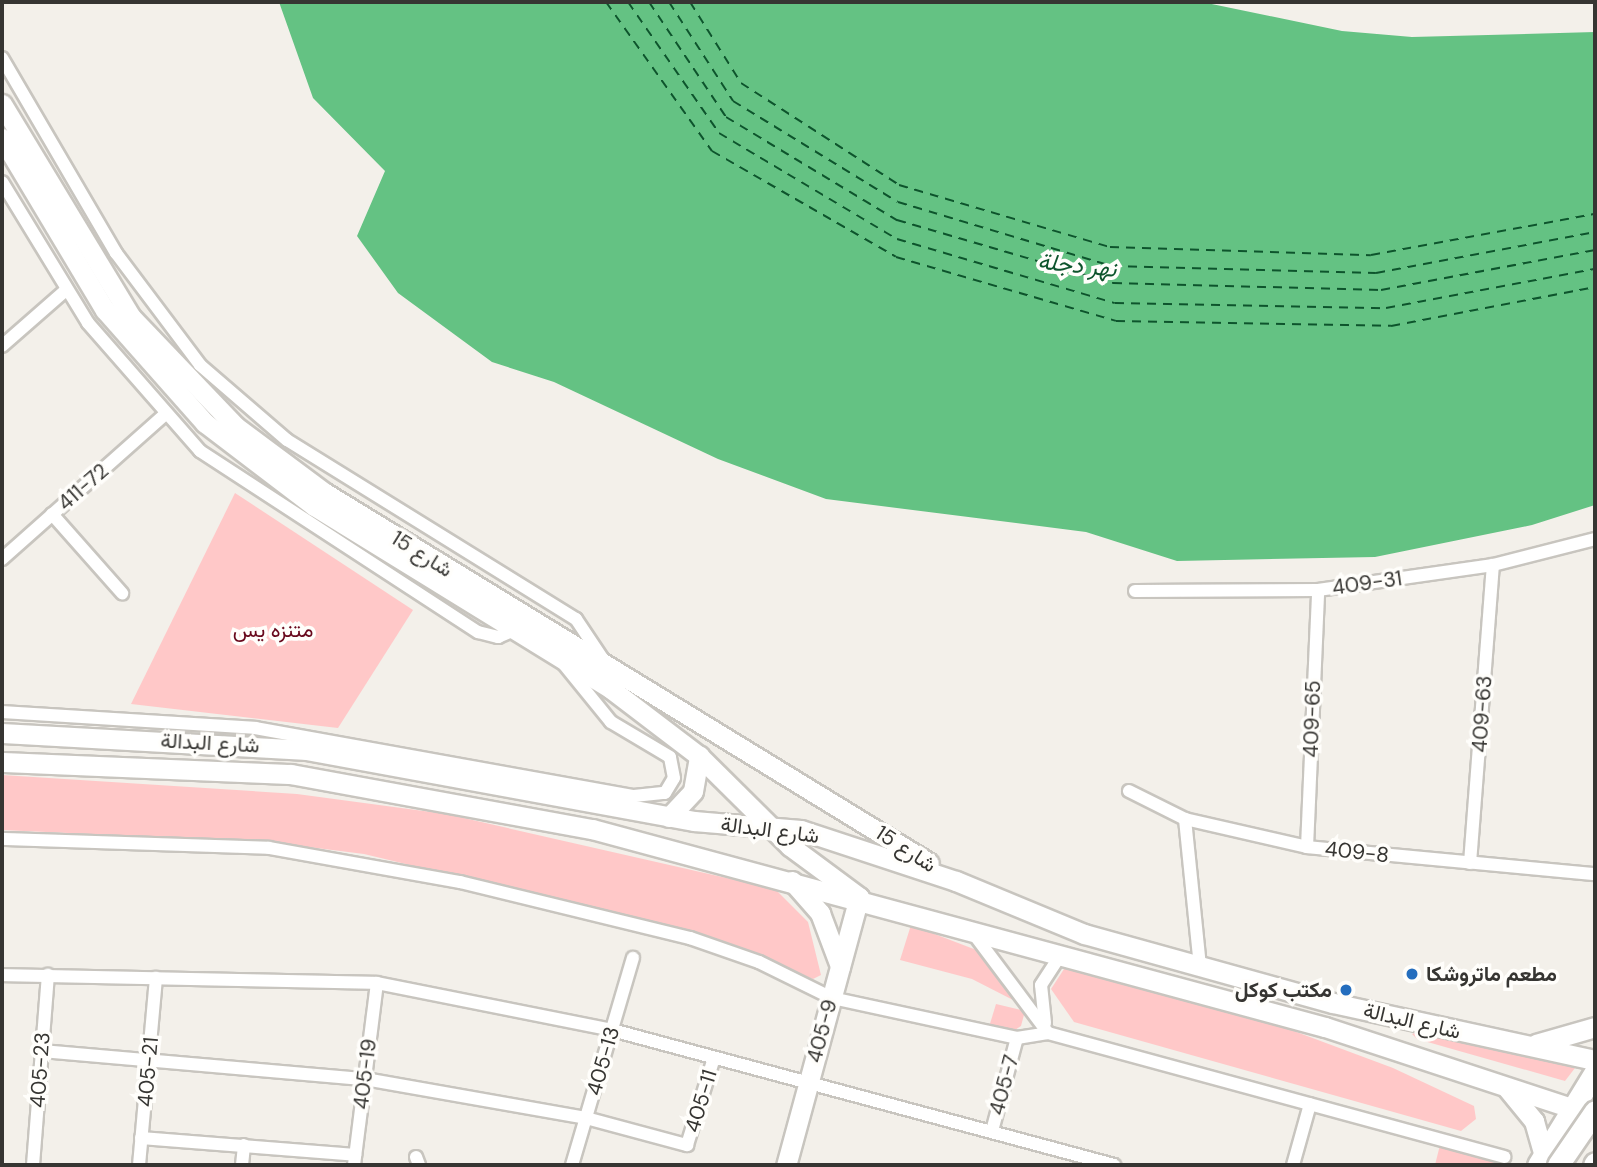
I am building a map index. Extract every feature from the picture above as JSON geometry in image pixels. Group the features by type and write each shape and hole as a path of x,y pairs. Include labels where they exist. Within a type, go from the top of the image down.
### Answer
{"main road":[{"name":"شارع 15","path":"2,104 114,293 190,385 291,469 457,585"},
{"name":"شارع 15","path":"4,145 105,310 180,400 286,487 518,620 956,881"},
{"name":"شارع 15","path":"518,620 543,642 599,669 699,756 769,827 859,897"},
{"name":"شارع البدالة","path":"2,733 307,750 669,817 817,833 956,881 1051,922 1200,967 1520,1046 1595,1060"},
{"path":"669,817 693,791 699,756"},
{"name":"شارع البدالة","path":"2,762 328,779 521,813 791,879 1063,953 1497,1081 1585,1111"},
{"path":"791,879 820,913 840,967"},
{"name":"405-9","path":"786,1165 859,897"},
{"path":"1520,1046 1562,1040 1595,1027"},
{"path":"1546,1162 1585,1111 1595,1072"},
{"path":"1497,1081 1534,1121 1546,1162"}],"street":[{"path":"2,58 116,253 200,365 287,440 583,626 599,669"},
{"path":"2,181 66,290 164,415 240,483 438,609 484,635 518,620 529,592"},
{"path":"2,346 66,290"},
{"name":"411-72","path":"2,559 164,415"},
{"path":"52,514 122,593"},
{"name":"409-31","path":"1135,591 1318,590 1493,565 1595,540"},
{"name":"409-63","path":"1470,863 1493,565"},
{"name":"409-65","path":"1307,847 1318,590"},
{"path":"2,712 255,728 634,796 665,793 674,778 670,757 611,722 543,642"},
{"name":"409-8","path":"1129,791 1185,820 1307,847 1595,874"},
{"path":"1185,820 1200,967"},
{"path":"2,839 269,848 460,882 690,938 759,962 832,998 1017,1038 1048,1033 1504,1157"},
{"path":"969,929 1048,1033"},
{"path":"1048,1033 1041,985 1051,961 1063,953"},
{"name":"405-13","path":"572,1165 633,958"},
{"path":"2,975 377,984 612,1030 1114,1165"},
{"name":"405-23","path":"33,1165 48,975"},
{"name":"405-21","path":"139,1165 156,978"},
{"name":"405-19","path":"355,1160 377,984"},
{"name":"405-7","path":"992,1131 1017,1038"},
{"path":"42,1051 365,1079 586,1118"},
{"name":"405-11","path":"586,1118 687,1145 714,1058"},
{"path":"1293,1165 1310,1104"},
{"path":"142,1138 244,1145 355,1160"},
{"path":"242,1165 244,1145"}],"green space":[{"name":"متنزه يس","path":"235,493 413,610 338,728 131,704"},
{"path":"2,775 297,794 446,814 775,889 808,922 821,975 813,979 673,928 364,854 269,842 2,830"},
{"path":"911,925 979,951 1015,1001 972,979 900,960"},
{"path":"1066,966 1275,1024 1393,1068 1474,1106 1476,1119 1461,1131 1074,1022 1051,989"},
{"path":"996,1004 1025,1011 1021,1026 1012,1032 989,1027"},
{"path":"1419,1031 1575,1068 1565,1081 1417,1039 1412,1034"},
{"path":"1440,1145 1499,1164 1435,1165"}],"water":[{"name":"نهر دجلة","path":"279,2 1202,2 1342,31 1412,37 1595,32 1595,505 1532,525 1375,557 1177,561 1086,532 826,499 718,459 554,382 492,362 398,293 357,236 385,171 313,98"}],"ferry route":[{"path":"606,2 712,151 896,257 1116,321 1391,326 1595,287"},
{"path":"628,2 719,133 897,239 1115,303 1386,308 1595,269"},
{"path":"649,2 726,117 897,220 1113,283 1381,290 1595,250"},
{"path":"669,2 733,101 898,202 1112,266 1376,273 1595,232"},
{"path":"690,2 741,83 899,185 1110,247 1371,255 1595,214"}],"place":[{"name":"مطعم ماتروشكا","path":"1412,974"},
{"name":"مكتب كوكل","path":"1346,990"}]}
